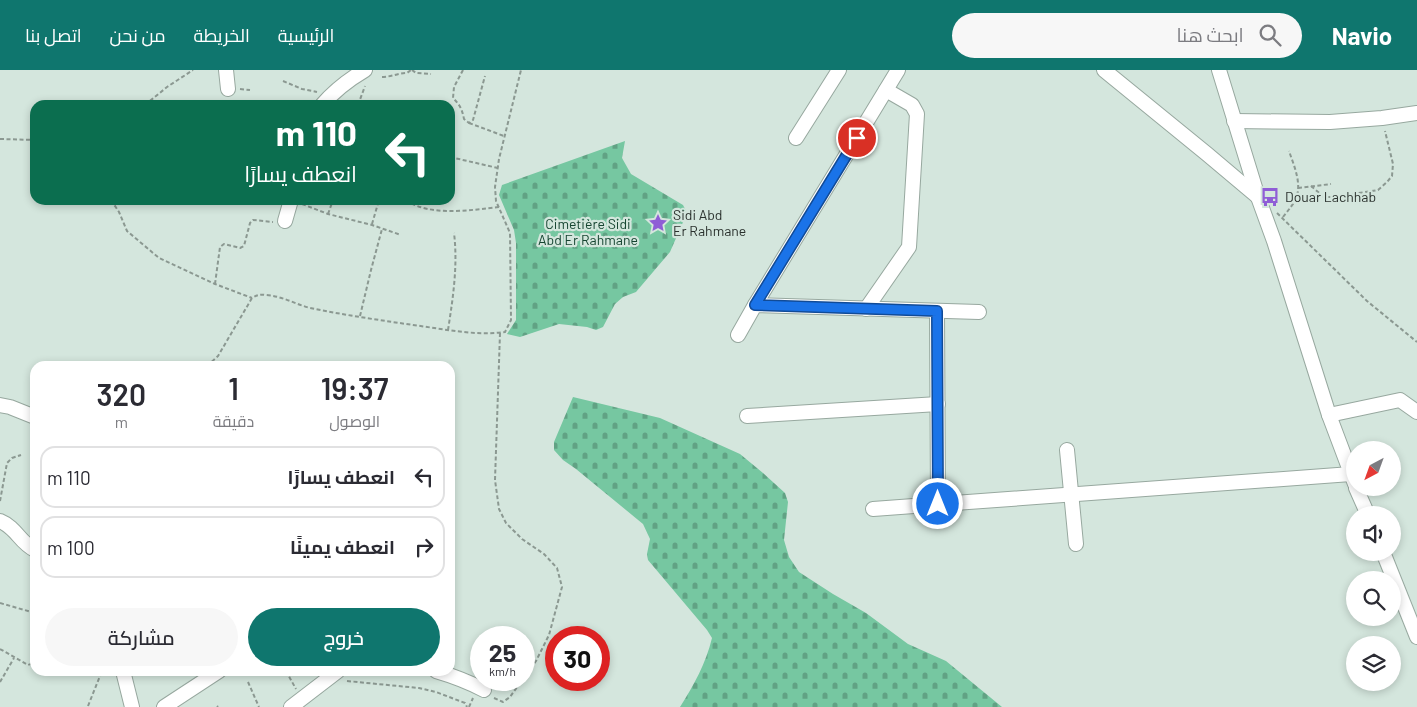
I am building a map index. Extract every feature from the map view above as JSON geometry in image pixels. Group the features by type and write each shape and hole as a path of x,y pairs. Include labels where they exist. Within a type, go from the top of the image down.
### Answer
{"street":[{"path":"226,70 228,88"},
{"path":"796,138 838,70"},
{"path":"738,335 898,70"},
{"path":"1104,70 1258,197"},
{"path":"1219,70 1258,197 1277,250 1329,415 1346,460"},
{"path":"327,100 338,88 352,78 366,74"},
{"path":"866,309 909,247 917,114 912,105 886,90"},
{"path":"1234,121 1330,122 1417,113"},
{"path":"284,221 294,205"},
{"path":"755,305 979,312"},
{"path":"937,311 938,504"},
{"path":"1329,415 1400,400 1415,414"},
{"path":"747,416 938,404"},
{"path":"0,405 30,415"},
{"path":"1067,450 1076,544"},
{"path":"873,509 1072,493 1346,479"},
{"path":"0,521 10,526 25,545 30,548"},
{"path":"1387,561 1417,637"},
{"path":"124,676 132,707"},
{"path":"164,707 211,676"},
{"path":"296,703 331,676"},
{"path":"455,676 470,682"}],"path":[{"path":"151,100 193,70"},
{"path":"382,77 391,77 398,73 407,73 411,70 416,73 431,74"},
{"path":"463,70 454,87 453,98 460,104 464,119 469,123 504,136"},
{"path":"212,361 218,356 252,298 265,294 309,308 468,333 505,332 511,320 510,233 496,201 495,187 504,136 521,70"},
{"path":"359,100 366,74"},
{"path":"469,123 473,120 486,76"},
{"path":"284,81 327,100"},
{"path":"1311,186 1324,197 1333,197 1378,190 1387,182 1392,176 1394,164 1382,118"},
{"path":"0,139 30,140"},
{"path":"1283,217 1296,199 1298,188 1297,177 1288,151"},
{"path":"455,158 498,168"},
{"path":"1298,188 1330,184"},
{"path":"114,205 127,231 159,258 215,284 252,298"},
{"path":"304,205 328,214 372,225 401,235"},
{"path":"328,214 331,205"},
{"path":"372,225 378,205"},
{"path":"412,205 459,212 499,207"},
{"path":"1277,212 1367,301 1417,342"},
{"path":"215,284 220,247 224,244 240,248 244,246 250,223 253,220 281,223 284,221"},
{"path":"360,316 382,229"},
{"path":"448,330 454,296 456,249 454,233"},
{"path":"500,333 495,480 499,509 506,523 522,539 544,554 557,568 562,587 549,635 535,662"},
{"path":"0,501 7,463 12,458 21,455"},
{"path":"0,604 30,612"},
{"path":"0,649 28,665 30,664"},
{"path":"0,682 14,657"},
{"path":"88,706 100,676"},
{"path":"288,676 296,703"},
{"path":"339,676 436,692 465,702 467,707"},
{"path":"248,682 259,707"},
{"path":"485,691 503,702 514,691"}],"green space":[{"name":"Cimetière Sidi Abd Er Rahmane","path":"625,141 622,158 631,174 683,205 687,213 670,252 636,292 623,297 615,304 603,327 596,330 587,327 559,324 520,337 507,334 516,320 516,243 514,230 499,195 502,185"},
{"path":"573,397 660,418 740,454 785,493 788,502 784,540 789,557 799,572 866,613 908,644 946,661 1002,707 680,707 699,674 712,638 648,560 647,554 650,539 643,524 563,460 554,450 554,442"}],"place":[{"name":"Douar Lachhab","path":"1270,197"},
{"name":"Sidi Abd Er Rahmane","path":"658,223"}],"route":[{"path":"857,138 755,305 937,311 938,504"}]}
